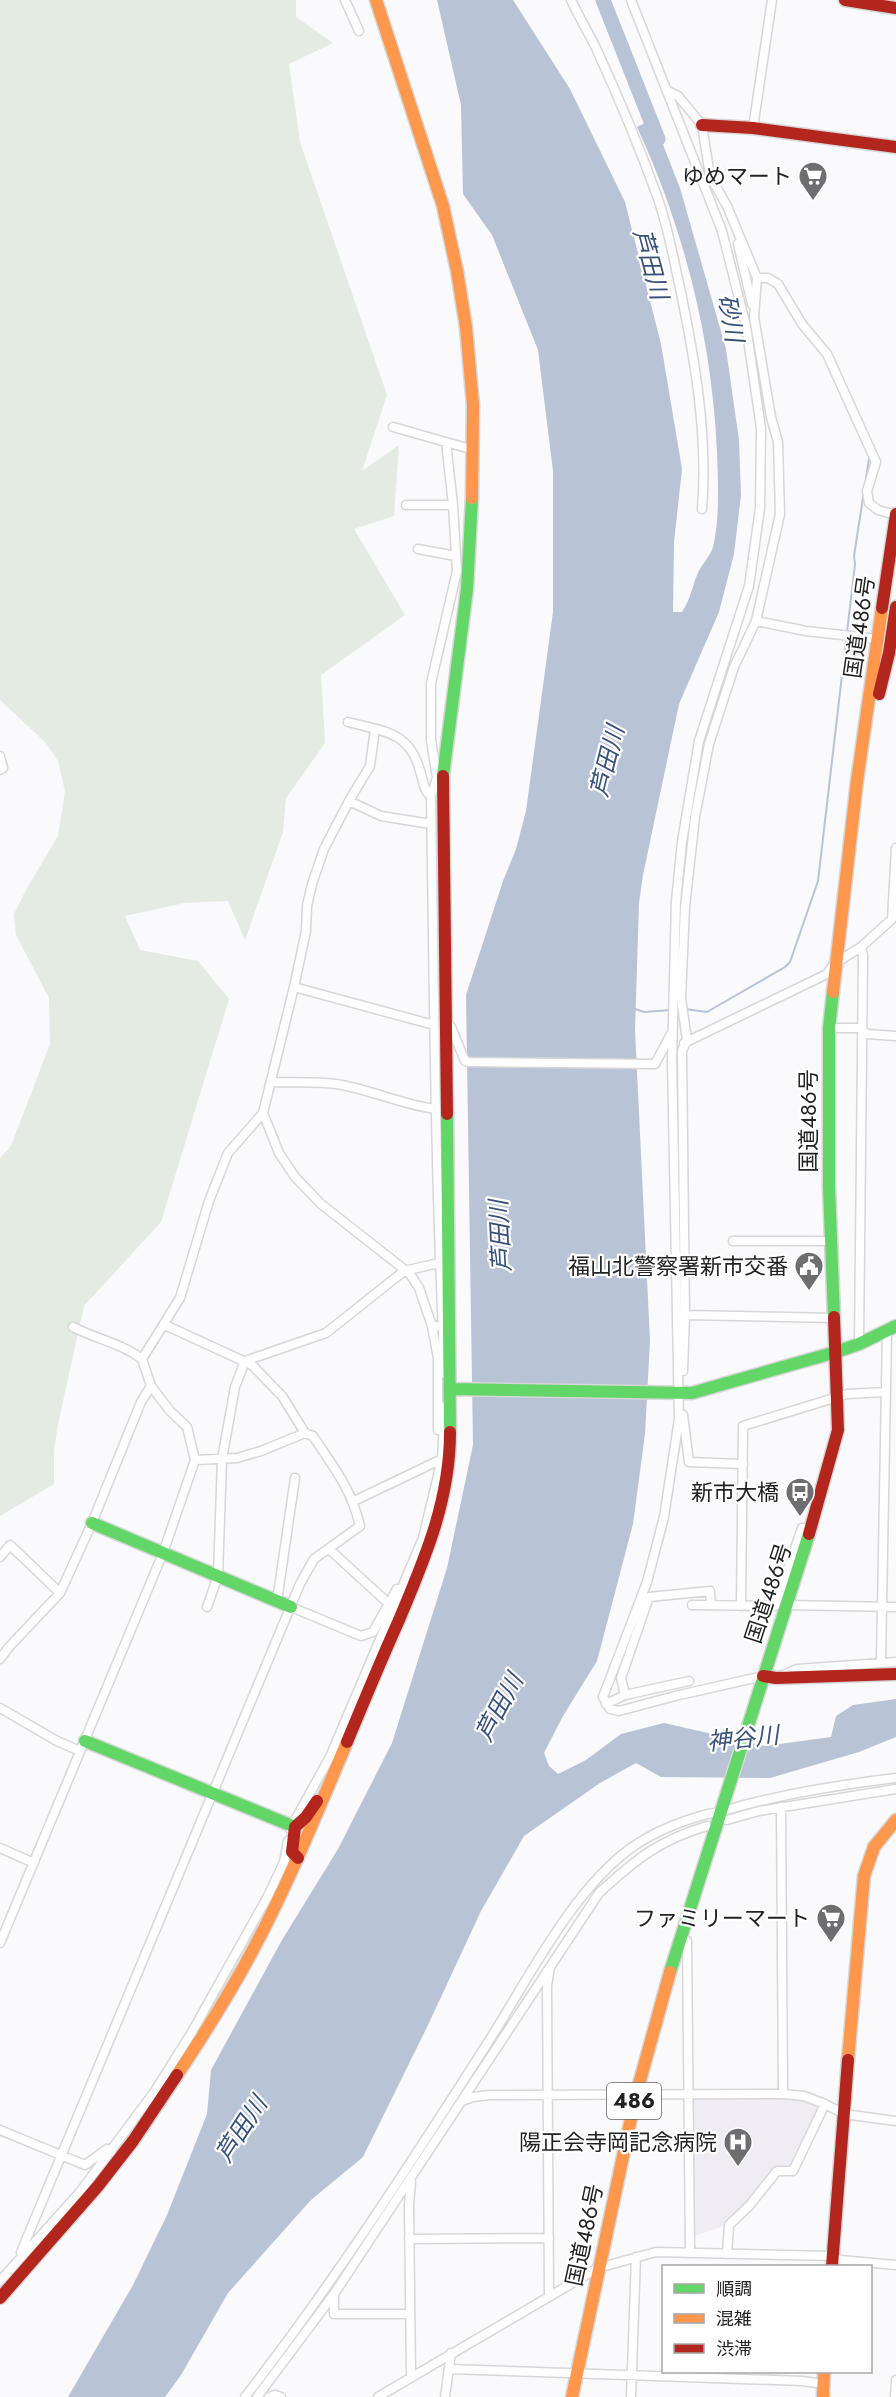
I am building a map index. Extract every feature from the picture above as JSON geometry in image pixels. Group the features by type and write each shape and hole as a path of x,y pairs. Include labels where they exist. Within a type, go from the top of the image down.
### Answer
{"main road":[{"path":"0,2298 98,2186 168,2091 255,1946 325,1797 426,1555 443,1500 450,1463 451,1389 440,1024 440,780 466,589 472,525 474,450 469,353 458,271 443,206 376,0"},
{"path":"845,0 896,8"},
{"path":"702,125 753,128 896,147"},
{"name":"国道486号","path":"572,2397 636,2095 663,1994 724,1816 763,1676 831,1462 838,1430 829,1187 829,1028 834,964 857,781 896,515"},
{"name":"国道486号","path":"857,781 894,638 896,607"},
{"path":"451,1389 679,1399 692,1393 836,1352 860,1344 892,1328"},
{"path":"92,1523 291,1607"},
{"path":"763,1676 776,1678 896,1674"},
{"path":"82,1746 293,1826"},
{"path":"293,1826 306,1817 318,1798 325,1797"},
{"path":"833,2261 861,1900 867,1858 877,1839 896,1820"},
{"path":"293,1826 292,1852 298,1858"}],"street":[{"path":"345,0 359,31"},
{"path":"571,0 596,48 657,195 668,230 689,331 698,398 703,459 702,509"},
{"path":"631,0 707,179 746,326 761,428 760,508 749,586 699,741 681,842 675,901 672,1031 679,1399 682,1406 689,1462 743,1464"},
{"path":"753,128 772,0"},
{"path":"668,91 678,96 702,125 707,179 727,206 757,278 754,317"},
{"path":"727,206 743,261 771,417 778,442 780,514 756,621 734,667 713,733 695,818 685,907 681,998 687,1040 682,1051 685,1315 684,1364 674,1462 664,1517 647,1582 603,1696 610,1709 619,1711 763,1676"},
{"path":"757,278 768,278 778,284 802,324 827,354 876,462 867,491 869,503 878,510 896,515"},
{"path":"393,427 474,450"},
{"path":"0,2282 18,2259 80,2192 111,2152 155,2091 222,1980 284,1862 293,1826 330,1757 423,1538 440,1459 445,1407 451,1389 446,1375 440,1263 435,1062 438,1061 438,1031 441,1024 431,824 431,796 440,780 431,740 431,683 457,571 446,442"},
{"path":"406,505 453,505"},
{"path":"418,549 456,556"},
{"path":"756,621 806,631 878,639"},
{"path":"348,722 397,735 406,743 419,765 426,793 431,796"},
{"path":"142,1359 180,1299 210,1201 228,1153 263,1113 306,931 307,906 312,884 324,849 370,765 375,729"},
{"path":"0,756 3,768 0,770"},
{"path":"349,801 381,816 431,824"},
{"path":"672,1060 680,1046 687,1040 827,974 834,964 861,947 892,919 896,848"},
{"path":"860,1344 863,956 861,947"},
{"path":"294,987 451,1027 465,1061 469,1062 655,1064 672,1031"},
{"path":"673,1012 676,1013 687,1040"},
{"path":"829,1028 859,1028 867,1034 896,1035"},
{"path":"271,1082 336,1084 386,1095 420,1107 436,1109"},
{"path":"263,1113 279,1153 295,1177 321,1204 410,1274 419,1288 432,1326 438,1358 440,1459"},
{"path":"733,1240 831,1241"},
{"path":"207,1607 218,1576 222,1459 235,1387 245,1361 326,1333 405,1271 440,1263"},
{"path":"685,1315 834,1318"},
{"path":"18,2259 291,1607 314,1559 360,1526 354,1501 347,1486 313,1436 305,1432 282,1396 252,1365 165,1325"},
{"path":"432,1326 443,1326"},
{"path":"0,1943 163,1553 195,1460 186,1427 151,1386 142,1359 117,1344 90,1336 73,1327"},
{"path":"881,1662 886,1392 892,1328"},
{"path":"0,1659 60,1593 92,1523 134,1417 151,1386"},
{"path":"741,1606 743,1426 838,1396 886,1392"},
{"path":"195,1460 237,1458 261,1451 305,1432"},
{"path":"354,1501 440,1459"},
{"path":"277,1601 295,1478"},
{"path":"692,1605 775,1606 802,1528 811,1528"},
{"path":"0,1557 10,1545 60,1593"},
{"path":"329,1549 388,1603"},
{"path":"291,1607 360,1636 372,1632 407,1575"},
{"path":"626,1695 621,1678 649,1597 710,1591 711,1605"},
{"path":"786,1605 896,1607"},
{"path":"0,1640 9,1647"},
{"path":"776,1678 797,1669 896,1662"},
{"path":"606,1704 626,1695 689,1681"},
{"path":"0,1708 48,1737 82,1746"},
{"path":"724,1816 748,1802 858,1782 896,1778"},
{"path":"245,2397 337,2272 419,2149 554,1935 586,1891 609,1866 631,1848 656,1833 686,1821 896,1789"},
{"path":"781,1807 783,2094"},
{"path":"257,2397 334,2294 599,1893 630,1864 662,1843 707,1826"},
{"path":"0,1848 34,1863"},
{"path":"549,2296 547,1986 554,1935"},
{"path":"681,1938 687,1941 690,2253"},
{"path":"461,2101 489,2095 783,2094 804,2096 844,2114 896,2121"},
{"path":"728,2254 729,2225 749,2206 777,2171 793,2171 825,2104"},
{"path":"0,2130 85,2165 107,2149 111,2152"},
{"path":"411,2376 409,2205 412,2178"},
{"path":"409,2239 549,2238"},
{"path":"378,2397 598,2268 636,2257 656,2252 728,2254 896,2265"},
{"path":"631,2397 636,2257"},
{"path":"334,2294 334,2314 410,2314"},
{"path":"445,2397 451,2353"},
{"path":"449,2369 802,2380 824,2384"},
{"path":"895,2397 896,2380"},
{"path":"268,2397 275,2395 281,2397"}],"shaded area":[{"path":"0,0 296,0 296,17 333,43 289,64 300,142 387,395 362,471 399,445 394,516 354,529 405,615 321,675 325,743 286,798 283,832 245,940 228,901 184,903 125,916 140,950 198,961 229,999 161,1222 84,1306 58,1424 54,1450 54,1484 0,1516 0,1158 11,1146 50,1044 49,998 16,935 14,914 58,836 65,791 58,761 46,743 0,700"},
{"name":"陽正会寺岡記念病院","path":"691,2097 785,2097 806,2100 822,2106 792,2167 778,2167 733,2218 721,2227 692,2237"}],"water":[{"name":"芦田川","path":"437,0 513,0 570,89 625,202 661,344 682,469 674,542 673,612 682,612 699,571 713,547 718,512 717,452 709,368 693,285 669,205 637,127 653,119 680,188 726,349 739,440 741,495 734,554 719,612 679,704 639,903 635,1030 650,1341 645,1434 633,1524 597,1661 563,1716 544,1753 549,1766 558,1774 586,1760 621,1734 664,1723 765,1746 831,1737 836,1716 853,1705 896,1699 896,1737 859,1752 770,1778 661,1777 636,1763 600,1783 524,1836 481,1911 363,2157 311,2200 228,2293 181,2375 165,2397 68,2397 133,2285 167,2215 207,2114 211,2070 282,1940 338,1849 392,1743 447,1568 473,1445 466,995 503,881 516,849 526,811 553,612 553,471 538,350 492,235 463,194 461,105"}],"waterway":[{"name":"砂川","path":"603,0 658,139"},
{"path":"685,1009 707,1012 785,967 790,962 818,881 855,564 854,556 869,459"},
{"path":"635,1009 644,1012 671,1010"}],"traffic: fast":[{"path":"443,776 467,589 472,498"},
{"path":"833,992 829,1028 829,1187 834,1317"},
{"path":"447,1114 450,1432"},
{"path":"836,1352 859,1344 896,1326"},
{"path":"451,1389 692,1393 836,1352"},
{"path":"92,1523 291,1607"},
{"path":"670,1972 809,1534"},
{"path":"85,1741 295,1827"}],"traffic: slow":[{"path":"376,0 443,206 457,271 466,327 473,405 472,498"},
{"path":"833,992 857,781 882,608"},
{"path":"177,2075 228,1995 268,1921 347,1742"},
{"path":"848,2060 864,1876 874,1847 896,1820"},
{"path":"572,2397 636,2095 670,1972"},
{"path":"823,2397 824,2373"}],"traffic: jam":[{"path":"845,0 896,8"},
{"path":"702,125 753,128 896,147"},
{"path":"882,608 896,514"},
{"path":"879,694 889,653 896,607"},
{"path":"443,776 447,1114"},
{"path":"809,1534 838,1430 834,1317"},
{"path":"347,1742 427,1551 446,1481 450,1432"},
{"path":"763,1676 776,1678 896,1674"},
{"path":"298,1858 292,1852 295,1827 306,1817 317,1801"},
{"path":"832,2265 848,2060"},
{"path":"0,2298 98,2186 133,2141 177,2075"}],"place":[{"name":"ゆめマート","path":"813,202"},
{"name":"福山北警察署新市交番","path":"809,1292"},
{"name":"新市大橋","path":"800,1518"},
{"name":"ファミリーマート","path":"831,1944"},
{"name":"陽正会寺岡記念病院","path":"738,2168"}],"water label":[{"name":"神谷川","path":"743,1738"}]}
